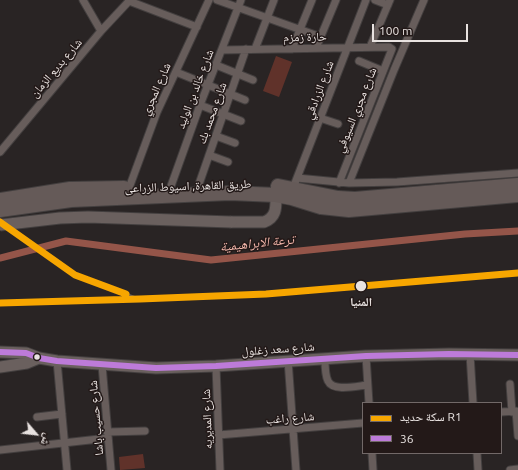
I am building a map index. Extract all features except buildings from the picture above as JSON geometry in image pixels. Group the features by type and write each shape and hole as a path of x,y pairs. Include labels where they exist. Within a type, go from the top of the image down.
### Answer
{"highway":[{"name":"طريق القاهرة, اسيوط الزراعى","path":"0,200 70,195 129,188 199,184 295,183 333,197 356,199 518,185"},
{"name":"طريق القاهرة, اسيوط الزراعى","path":"0,210 70,195 253,193 276,195 322,207 348,210 518,195"}],"main road":[{"path":"0,225 60,218 88,217 264,222 269,220 276,212 276,195"},
{"name":"شارع سعد زغلول","path":"0,352 26,353 40,358 57,361 156,368 216,366 366,356 470,354 518,355"},
{"name":"شارع سعد زغلول","path":"0,367 27,363 40,358"}],"street":[{"path":"83,0 101,31"},
{"path":"130,0 197,27"},
{"name":"شارع بديع الزمان","path":"0,152 101,31 130,0"},
{"name":"شارع المجري","path":"129,188 153,122 208,0"},
{"path":"217,0 321,37"},
{"name":"شارع خالد بن الوليد","path":"172,186 200,105 241,0"},
{"path":"256,49 274,0"},
{"path":"292,49 312,0"},
{"path":"316,48 336,0"},
{"name":"شارع الزرادقي","path":"295,183 366,0"},
{"path":"370,48 389,3 375,0"},
{"path":"349,183 394,70 424,0"},
{"name":"حارة زمزم","path":"222,50 389,47"},
{"name":"شارع مجري السيوفي","path":"338,183 392,50 392,48 389,47"},
{"name":"شارع محمد بك","path":"199,184 246,49"},
{"path":"359,61 383,71"},
{"path":"216,65 253,80"},
{"path":"176,72 245,100"},
{"path":"200,105 241,121"},
{"path":"320,118 338,124"},
{"path":"216,136 235,143"},
{"path":"209,155 228,162"},
{"name":"طريق القاهرة, اسيوط الزراعى","path":"295,183 397,182 518,173"},
{"path":"470,354 473,402"},
{"path":"366,356 369,402"},
{"path":"325,358 327,379 332,386 337,388 367,385"},
{"path":"288,360 296,470"},
{"path":"57,361 67,470"},
{"name":"شارع حسيب باشا","path":"102,365 112,470"},
{"name":"شارع المديريه","path":"216,366 220,470"},
{"path":"510,384 518,436"},
{"path":"502,412 515,411"},
{"path":"37,417 62,414"},
{"name":"شارع راغب","path":"218,434 362,423"},
{"path":"0,450 65,443 108,435 146,431"},
{"path":"372,454 373,470"},
{"path":"477,454 478,470"},
{"path":"510,470 518,469"}],"shaded area":[{"path":"276,56 292,62 279,97 263,91"},
{"path":"143,454 145,468 120,470 119,457"}],"waterway":[{"name":"ترعة الابراهيمية","path":"0,258 66,241 211,260 465,234 518,231"}],"railway":[{"path":"10,229 75,275 140,299"}],"rail line":[{"name":"R1","path":"0,222 75,275 126,294"},
{"name":"R1","path":"0,303 266,294 518,273"}],"transit line":[{"name":"36","path":"0,352 26,353 39,358 57,361 156,368 216,366 366,356 449,354 518,355"}],"place":[{"name":"المنيا","path":"361,286"}]}
